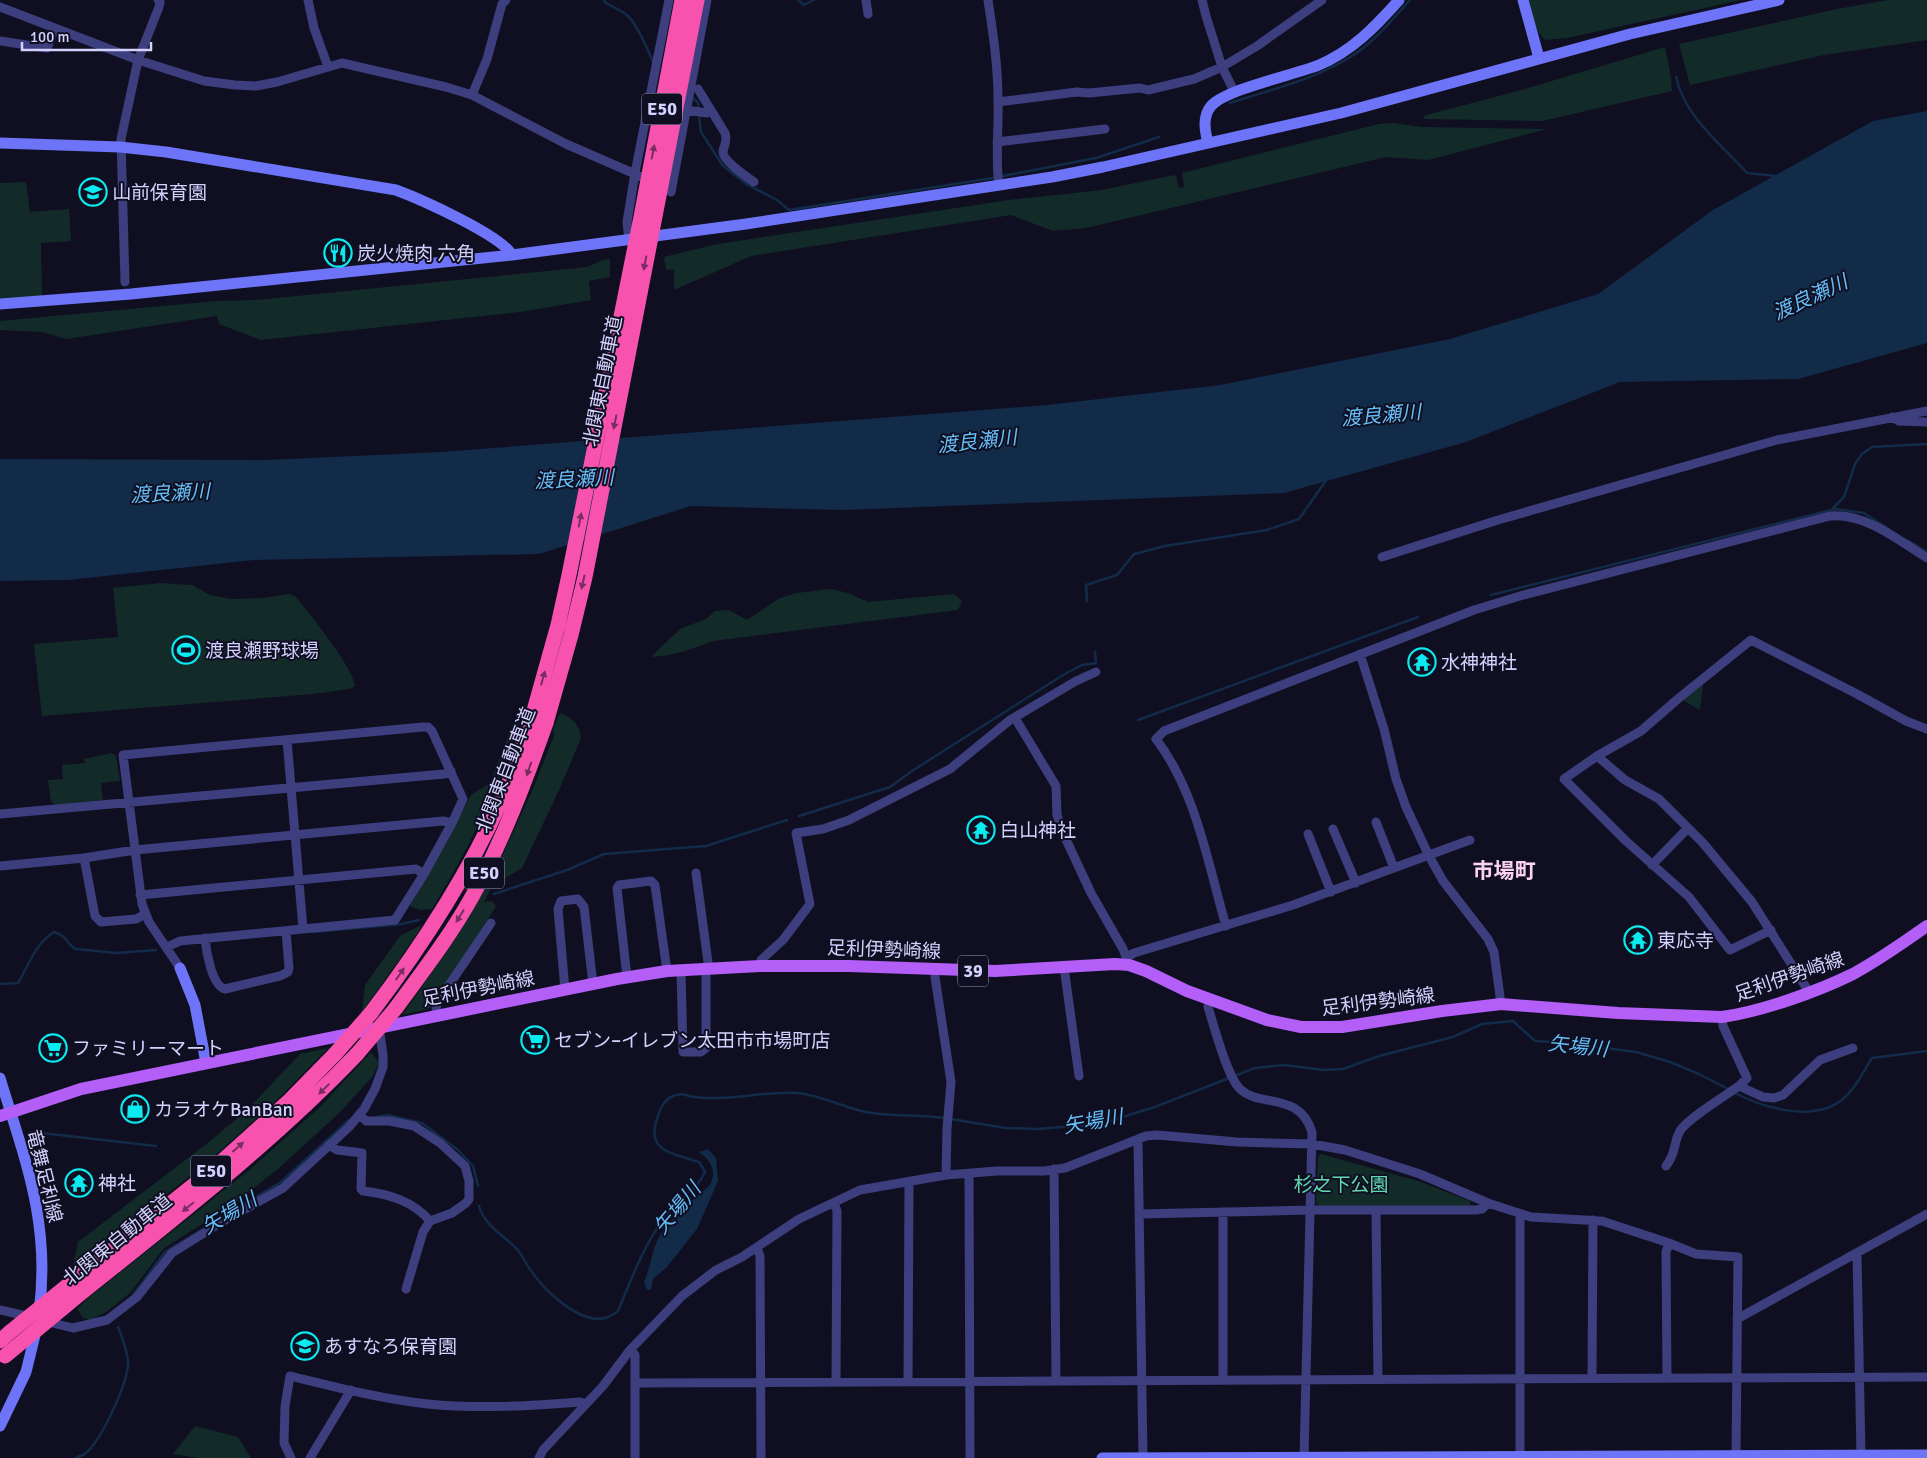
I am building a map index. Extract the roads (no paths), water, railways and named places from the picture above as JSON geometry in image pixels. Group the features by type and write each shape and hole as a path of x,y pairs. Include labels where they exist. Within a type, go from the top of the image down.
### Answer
{"highway":[{"name":"北関東自動車道","path":"5,1336 216,1167 290,1100 335,1054 371,1013 435,924 458,887 501,801 530,725 558,625 641,217 682,0"},
{"name":"北関東自動車道","path":"3,1358 241,1163 325,1088 396,1008 438,950 472,895 507,826 526,780 546,723 571,635 585,576 697,0"}],"main road":[{"name":"足利伊勢崎線","path":"5,1114 80,1089 627,977 667,971 760,966 849,966 995,971 1128,961 1180,988 1209,1000 1267,1020 1301,1027 1342,1027 1442,1011 1501,1004 1618,1013 1722,1017 1750,1011 1835,982 1870,964 1927,926"}],"street":[{"path":"4,0 0,7 138,60 204,80 236,86 256,86 277,82 342,63 472,95 566,144 635,173 671,192 707,0"},
{"path":"125,282 120,147 132,80 138,60 160,7 158,0"},
{"path":"308,0 314,28 328,67"},
{"path":"629,240 627,222 635,173 670,0"},
{"path":"866,0 868,14"},
{"path":"988,0 997,63 996,163 999,186"},
{"path":"1202,0 1222,67 1235,92"},
{"path":"998,102 1077,92 1089,93 1140,88 1148,90 1194,79 1222,67 1257,46 1322,0"},
{"path":"1208,143 1205,123 1207,112 1214,103 1235,92 1318,65 1343,52 1366,35 1399,0"},
{"path":"1523,0 1539,58"},
{"path":"0,304 131,294 512,254 746,224 999,186 1104,167 1341,113 1630,34 1779,0"},
{"path":"472,95 487,59 502,1"},
{"path":"0,41 47,48 55,28"},
{"path":"698,89 727,136 723,152 726,159 754,182"},
{"path":"686,110 707,113 711,111"},
{"path":"996,142 1105,128"},
{"path":"0,143 120,147 166,152 396,190 427,202 453,216 506,246 512,254"},
{"path":"1382,557 1498,520 1722,455 1810,433 1927,411"},
{"path":"1892,417 1899,421 1927,422"},
{"path":"1226,926 1198,823 1163,748 1156,739 1164,731 1474,610 1520,596 1830,516 1850,516 1861,519 1927,558"},
{"path":"1771,930 1730,950 1689,897 1652,865 1564,779 1597,756 1641,732 1679,698 1751,640 1906,721 1927,729"},
{"path":"1360,654 1384,729 1396,779 1406,807 1428,854 1445,884 1488,939 1494,952 1501,1004"},
{"path":"760,966 760,960 783,940 810,904 796,833 823,829 850,820 950,769 1015,718 1076,680 1096,672"},
{"path":"1015,718 1056,786 1057,815 1063,833 1091,893 1128,961 1134,953 1331,892 1428,854 1470,840"},
{"path":"167,947 175,941 395,920 424,874 463,800 432,731 428,727 126,753 123,755 140,895 146,914 180,968 195,1005 206,1063"},
{"path":"287,740 304,930"},
{"path":"1597,756 1625,780 1659,800 1703,843 1752,902 1809,992"},
{"path":"0,814 444,774 451,771"},
{"path":"0,866 84,858 135,850 443,821 452,823"},
{"path":"1376,822 1394,868"},
{"path":"1334,829 1356,882"},
{"path":"1652,865 1687,829"},
{"path":"1308,834 1331,892"},
{"path":"84,858 97,920 101,922 136,919 146,914"},
{"path":"140,895 416,869 424,874"},
{"path":"681,970 682,1052 701,1052 706,1048 708,962 696,873"},
{"path":"627,977 616,888 619,885 651,881 655,885 667,971"},
{"path":"565,990 558,909 561,901 565,900 578,899 584,906 593,984"},
{"path":"437,1016 436,1007 491,923"},
{"path":"205,938 209,962 216,983 225,989 280,976 288,972 290,968 286,931"},
{"path":"1064,967 1080,1076"},
{"path":"935,970 951,1082 946,1175"},
{"path":"1209,1000 1208,1007 1230,1070 1234,1081 1241,1090 1247,1094 1281,1103 1297,1111 1310,1124 1312,1132 1304,1458"},
{"path":"1666,1166 1673,1157 1677,1139 1684,1126 1739,1086 1747,1078 1723,1026 1722,1017"},
{"path":"0,1310 73,1328 92,1325 114,1316 137,1298 168,1256 220,1223 283,1188 360,1116 375,1089 383,1067 379,1027"},
{"path":"1739,1086 1763,1097 1774,1098 1782,1095 1820,1060 1853,1048"},
{"name":"竜舞足利線","path":"0,1078 5,1114 36,1196 43,1257 43,1287 38,1320 26,1372 0,1426"},
{"path":"360,1116 366,1121 390,1121 418,1128 447,1149 464,1166 469,1181 466,1203 452,1213 430,1221 423,1232 406,1289"},
{"path":"539,1458 543,1450 603,1386 630,1350 688,1291 716,1270 757,1248 799,1218 860,1190 946,1175 998,1171 1033,1171 1073,1166 1146,1136 1156,1135 1237,1142 1312,1144 1345,1150 1420,1174 1488,1203 1531,1217 1593,1220 1626,1228 1696,1254 1738,1257 1736,1456"},
{"path":"1138,1140 1143,1458"},
{"path":"329,1145 337,1150 362,1153 361,1189 386,1194 416,1207 430,1221"},
{"path":"1054,1169 1056,1381"},
{"path":"969,1174 970,1458"},
{"path":"908,1382 909,1182"},
{"path":"834,1202 837,1211 836,1382"},
{"path":"1139,1214 1310,1210 1476,1210 1482,1209 1488,1203"},
{"path":"1376,1211 1378,1379"},
{"path":"1223,1212 1223,1380"},
{"path":"1520,1214 1520,1456"},
{"path":"1737,1319 1927,1214"},
{"path":"1592,1378 1593,1220"},
{"path":"1667,1378 1666,1252 1669,1243"},
{"path":"757,1248 760,1256 761,1458"},
{"path":"1857,1253 1861,1455"},
{"path":"630,1350 635,1355 635,1458"},
{"path":"291,1458 284,1443 285,1406 290,1376 351,1390 427,1404 463,1406 580,1402 586,1404"},
{"path":"636,1383 1927,1377"},
{"path":"310,1458 351,1390"},
{"path":"1102,1458 1927,1455"}],"water":[{"name":"渡良瀬川","path":"1927,111 1927,343 1798,379 1620,382 1466,442 1284,493 842,510 691,506 539,554 254,560 68,580 0,581 0,459 267,460 441,452 1047,405 1220,385 1450,339 1598,294 1713,210 1873,121"},
{"path":"708,1149 716,1158 718,1181 697,1229 667,1267 653,1279 651,1290 647,1290 644,1282 657,1241 667,1225 680,1211 710,1185 713,1175 712,1166 699,1152"}],"waterway":[{"path":"604,0 631,19 654,64"},
{"path":"798,0 804,5 814,0"},
{"path":"1230,103 1294,83 1341,63 1370,42 1410,0"},
{"path":"1676,77 1687,105 1695,117 1747,173 1776,176"},
{"path":"692,97 698,103 699,109"},
{"path":"699,114 701,132 723,166 748,185 777,200 789,210 993,178 1096,158 1159,137"},
{"path":"1833,508 1844,497 1855,464 1862,454 1872,447 1927,444"},
{"path":"1087,601 1086,585 1117,575 1134,554 1165,546 1267,530 1299,519 1327,479"},
{"path":"1491,595 1835,509 1864,513 1889,529"},
{"path":"1907,540 1927,552"},
{"path":"1138,720 1418,617"},
{"path":"799,816 890,787 1063,675 1082,665 1096,663 1095,652"},
{"path":"494,894 567,870 604,854 706,846 787,820"},
{"path":"313,932 402,924 419,920"},
{"path":"0,984 18,983 37,949 54,932 63,936 76,949 117,953 156,950"},
{"name":"矢場川","path":"951,1119 1006,1128 1038,1129 1099,1124 1152,1108 1255,1068 1284,1065 1324,1070 1343,1069 1379,1056 1453,1037 1482,1024 1513,1021 1535,1041 1636,1052 1670,1062 1730,1090"},
{"name":"矢場川","path":"1735,1093 1774,1108 1804,1112 1818,1110 1831,1106 1848,1095 1872,1058 1927,1051"},
{"name":"矢場川","path":"479,1206 485,1219 517,1249 538,1280 555,1297 576,1312 598,1319 608,1317 618,1311 638,1263 657,1228 669,1212 697,1185 705,1172 699,1162 671,1153 658,1144 655,1137 658,1116 665,1102 673,1096 679,1094 717,1098 797,1093 815,1096 866,1112 945,1118"},
{"name":"矢場川","path":"377,1117 387,1115 422,1123 458,1150 473,1166 478,1186"},
{"name":"矢場川","path":"133,1295 165,1252 281,1182 349,1120"},
{"path":"33,1132 156,1146"},
{"name":"矢場川","path":"76,1458 86,1453 99,1436 107,1423 124,1382 128,1361 118,1327"}],"place":[{"name":"山前保育園","path":"93,192"},
{"name":"炭火焼肉 六角","path":"338,253"},
{"name":"渡良瀬野球場","path":"186,650"},
{"name":"水神神社","path":"1422,662"},
{"name":"白山神社","path":"981,830"},
{"name":"東応寺","path":"1638,940"},
{"name":"セブン−イレブン太田市市場町店","path":"535,1040"},
{"name":"ファミリーマート","path":"53,1048"},
{"name":"カラオケBanBan","path":"135,1109"},
{"name":"神社","path":"79,1183"},
{"name":"あすなろ保育園","path":"305,1346"}],"district":[{"name":"市場町","path":"1504,871"}],"park label":[{"name":"杉之下公園","path":"1341,1184"}]}
